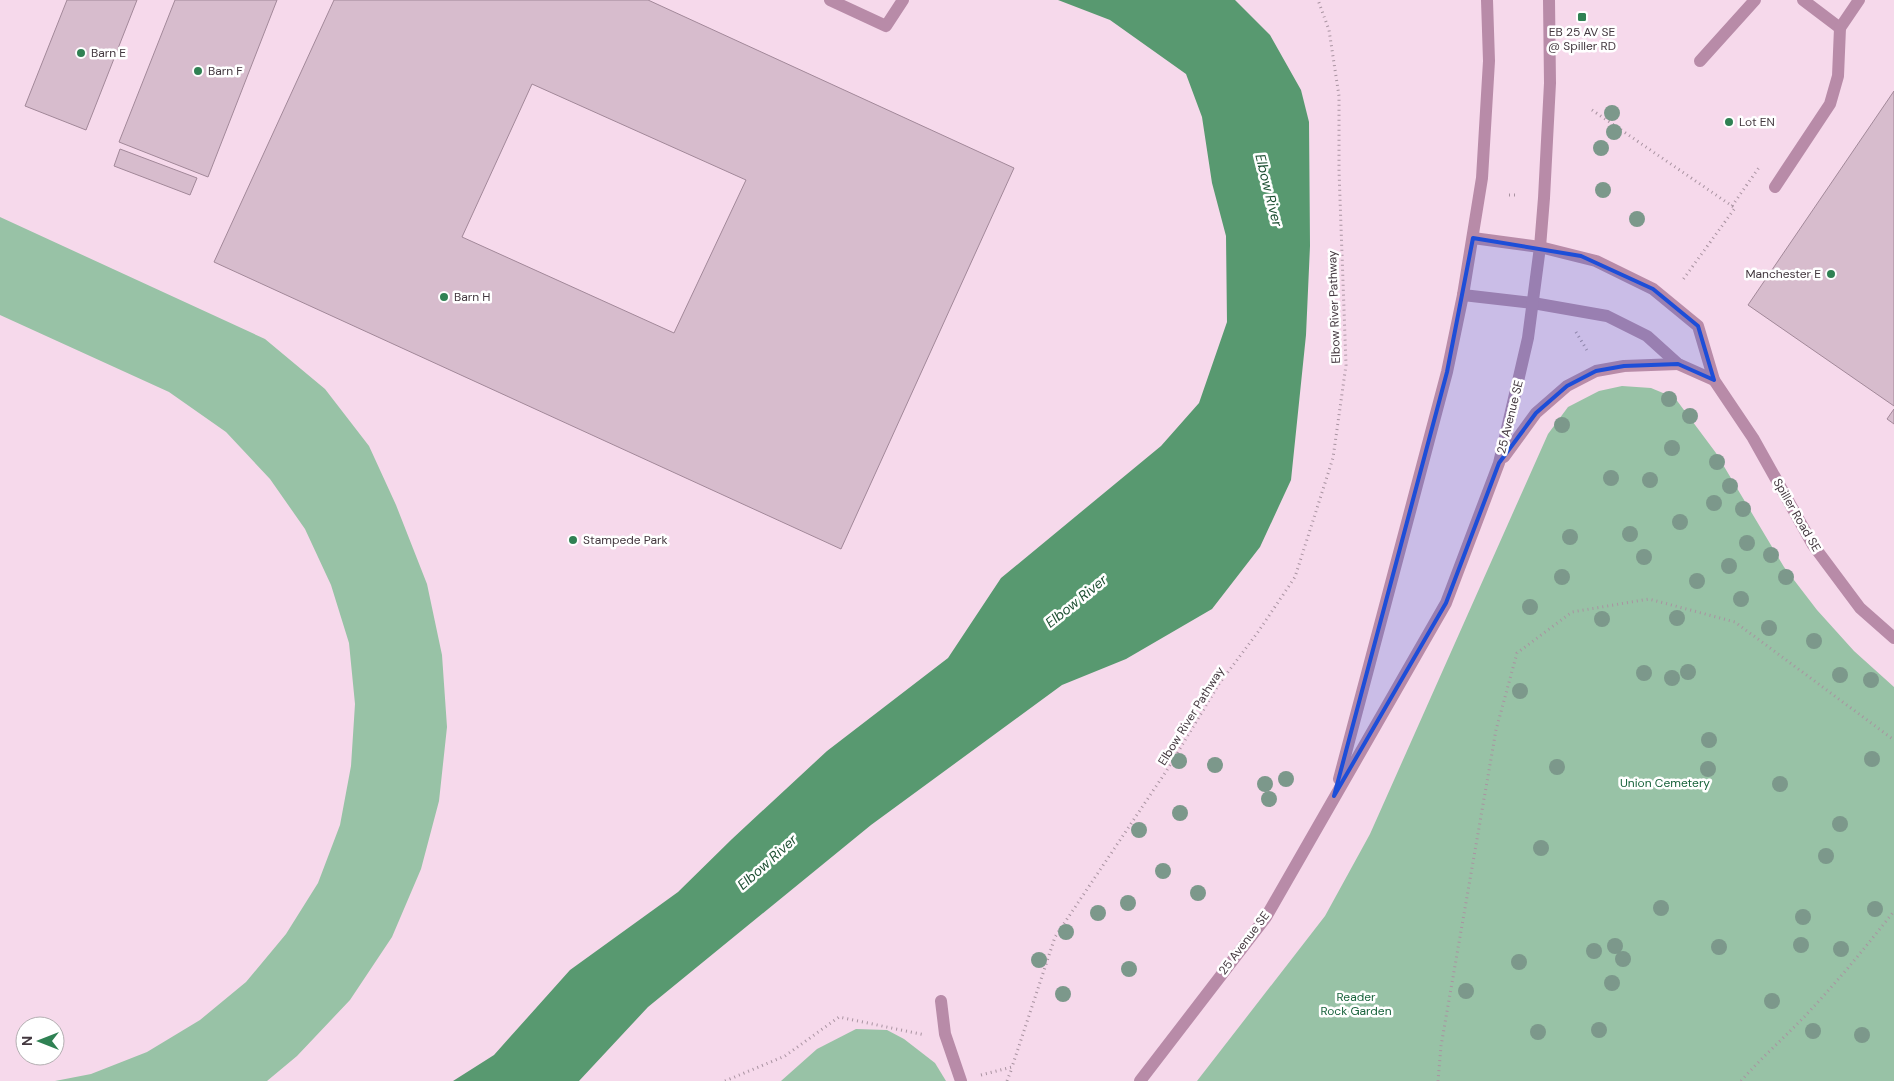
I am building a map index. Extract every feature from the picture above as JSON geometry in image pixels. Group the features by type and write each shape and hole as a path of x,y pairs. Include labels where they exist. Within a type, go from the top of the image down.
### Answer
{"street":[{"path":"830,0 886,26 903,0"},
{"name":"25 Avenue SE","path":"1334,796 1447,372 1464,295 1483,159 1489,61 1487,0"},
{"name":"25 Avenue SE","path":"1140,1081 1266,916 1446,603 1499,463 1526,347 1540,247 1550,83 1548,0"},
{"path":"1700,61 1755,0"},
{"path":"1803,0 1840,28"},
{"path":"1775,187 1830,104 1838,76 1840,28 1859,0"},
{"name":"Spiller Road SE","path":"1473,238 1540,247 1596,261 1653,289 1698,326 1714,380 1753,438 1813,545 1860,608 1894,638"},
{"path":"1464,295 1533,303 1607,316 1647,336 1678,364 1714,380"},
{"path":"1499,463 1536,413 1567,386 1596,371 1624,366 1678,364"},
{"path":"941,1000 945,1034 961,1081"}],"path":[{"name":"Elbow River Pathway","path":"1007,1081 1055,936 1167,770 1219,684 1258,632 1295,577 1333,458 1346,366 1339,171 1339,96 1329,30 1318,0"},
{"path":"1592,110 1735,208 1682,282"},
{"path":"1508,195 1515,195"},
{"path":"1572,325 1589,353"},
{"path":"1438,1081 1441,1046 1496,730 1517,653 1572,612 1649,599 1735,622 1894,740"},
{"path":"1741,1081 1805,1016 1894,911"},
{"path":"725,1081 785,1056 839,1017 930,1036"},
{"path":"961,1081 1012,1067"}],"highlighted area":[{"path":"1473,238 1581,256 1653,289 1698,326 1714,380 1678,364 1624,366 1596,371 1567,386 1536,413 1499,463 1446,603 1334,796 1447,372"}],"green space":[{"path":"0,217 265,339 325,389 369,446 396,505 427,584 442,655 447,727 439,801 421,869 392,937 350,1000 297,1056 267,1081 55,1081 91,1074 147,1052 200,1020 246,982 286,934 318,883 340,825 351,766 355,704 349,643 331,585 305,529 270,479 226,432 169,392 0,315"},
{"name":"Union Cemetery","path":"1622,386 1651,388 1675,398 1716,453 1784,567 1817,610 1854,651 1894,687 1894,1081 1197,1081 1325,916 1370,834 1548,434 1568,407 1599,391"},
{"path":"856,1029 887,1030 904,1039 935,1063 946,1081 781,1081 817,1049"}],"water":[{"name":"Elbow River","path":"1058,0 1235,0 1270,35 1301,90 1309,122 1310,246 1306,335 1291,480 1260,547 1212,609 1126,659 1062,685 871,825 648,1007 579,1081 453,1081 494,1055 570,970 678,892 827,751 948,658 1001,578 1161,446 1199,403 1227,322 1226,236 1212,183 1202,117 1186,74 1110,20"}],"building":[{"name":"Barn E","path":"67,0 137,0 86,130 25,106"},
{"name":"Barn F","path":"175,0 277,0 208,177 119,142"},
{"name":"Barn H","path":"334,0 648,0 1014,168 841,549 214,262","holes":["532,84 746,180 674,333 462,237"]},
{"name":"Manchester E","path":"1894,91 1894,406 1748,305"},
{"path":"120,149 197,178 190,195 114,166"},
{"path":"1894,409 1894,424 1887,419"}],"place":[{"name":"EB 25 AV SE @ Spiller RD","path":"1582,17"},
{"name":"Barn E","path":"81,53"},
{"name":"Barn F","path":"198,71"},
{"name":"Lot EN","path":"1729,122"},
{"name":"Manchester E","path":"1831,274"},
{"name":"Barn H","path":"444,297"},
{"name":"Stampede Park","path":"573,540"}],"park label":[{"name":"Reader Rock Garden","path":"1356,1004"}]}
